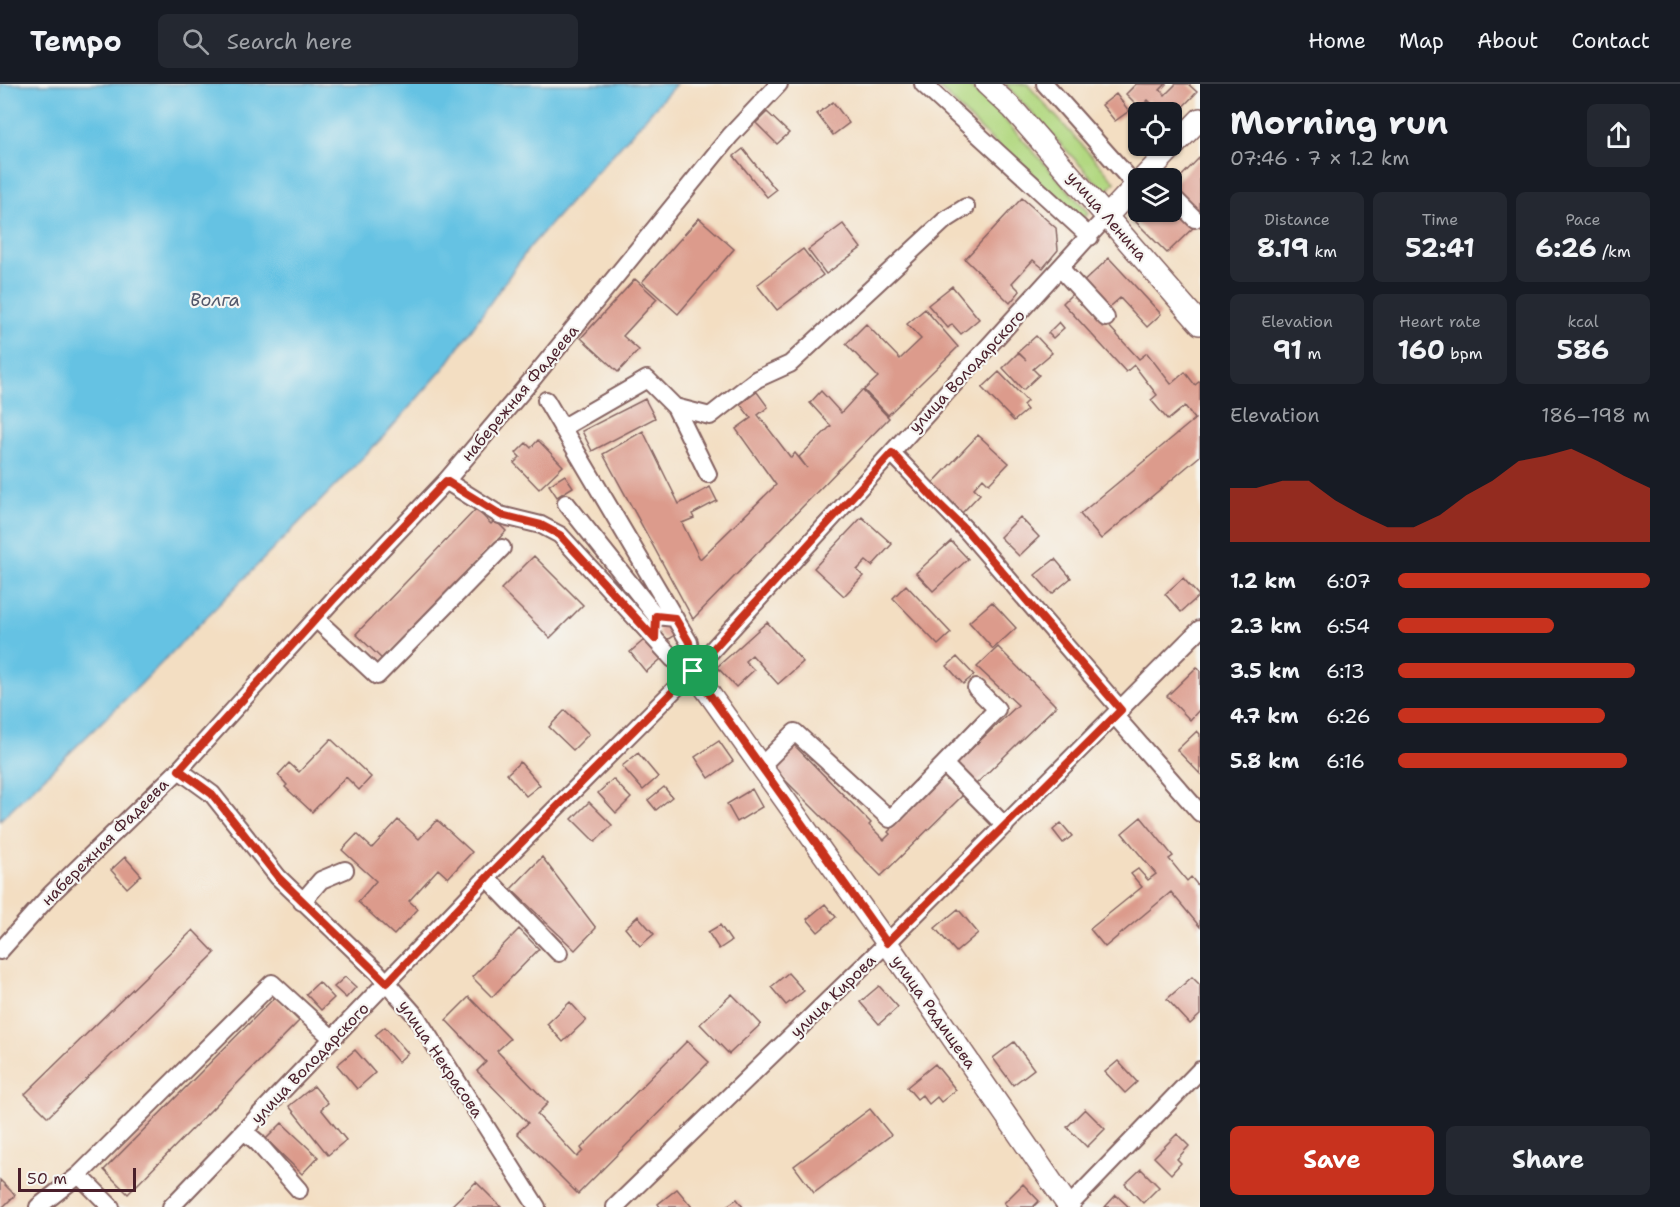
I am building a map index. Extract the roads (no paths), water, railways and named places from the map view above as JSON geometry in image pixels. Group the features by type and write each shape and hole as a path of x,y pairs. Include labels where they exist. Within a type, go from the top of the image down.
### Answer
{"main road":[{"name":"улица Ленина","path":"986,84 1014,110 1200,324"},
{"name":"улица Володарского","path":"1155,168 1200,119"},
{"name":"улица Володарского","path":"1107,216 1128,196"},
{"name":"улица Радищева","path":"693,671 887,943 1069,1207"}],"street":[{"name":"набережная Фадеева","path":"0,951 51,894 179,770 316,619 446,481 530,382 730,136 779,84"},
{"path":"923,84 1090,237"},
{"path":"1045,84 1132,168"},
{"path":"1182,206 1195,219"},
{"path":"675,407 710,416 756,379 790,364 944,221 966,207"},
{"name":"улица Володарского","path":"171,1207 487,878 693,671 1107,216"},
{"path":"1060,269 1106,318"},
{"path":"562,428 647,379 675,407 708,474"},
{"path":"546,400 689,642 693,671"},
{"path":"892,453 967,531 1200,813"},
{"path":"446,481 501,515 541,525 560,535 673,659 693,671"},
{"path":"566,502 656,616 655,639"},
{"path":"316,619 377,676 502,548"},
{"path":"656,616 675,618"},
{"name":"улица Кирова","path":"615,1207 887,943 1200,629"},
{"path":"761,766 795,732 891,819 997,709 976,688"},
{"path":"944,764 1005,826"},
{"name":"улица Некрасова","path":"179,770 212,794 278,877 387,983 416,1016 537,1207"},
{"path":"302,902 321,880 345,870"},
{"path":"487,878 559,953"},
{"path":"38,1207 79,1175 272,983 333,1039"},
{"path":"1069,1207 1200,1070"},
{"path":"244,1131 257,1142 299,1190"},
{"path":"79,1175 111,1207"}],"water":[{"name":"Волга","path":"0,84 676,84 529,248 444,368 385,435 140,685 0,820"}]}
